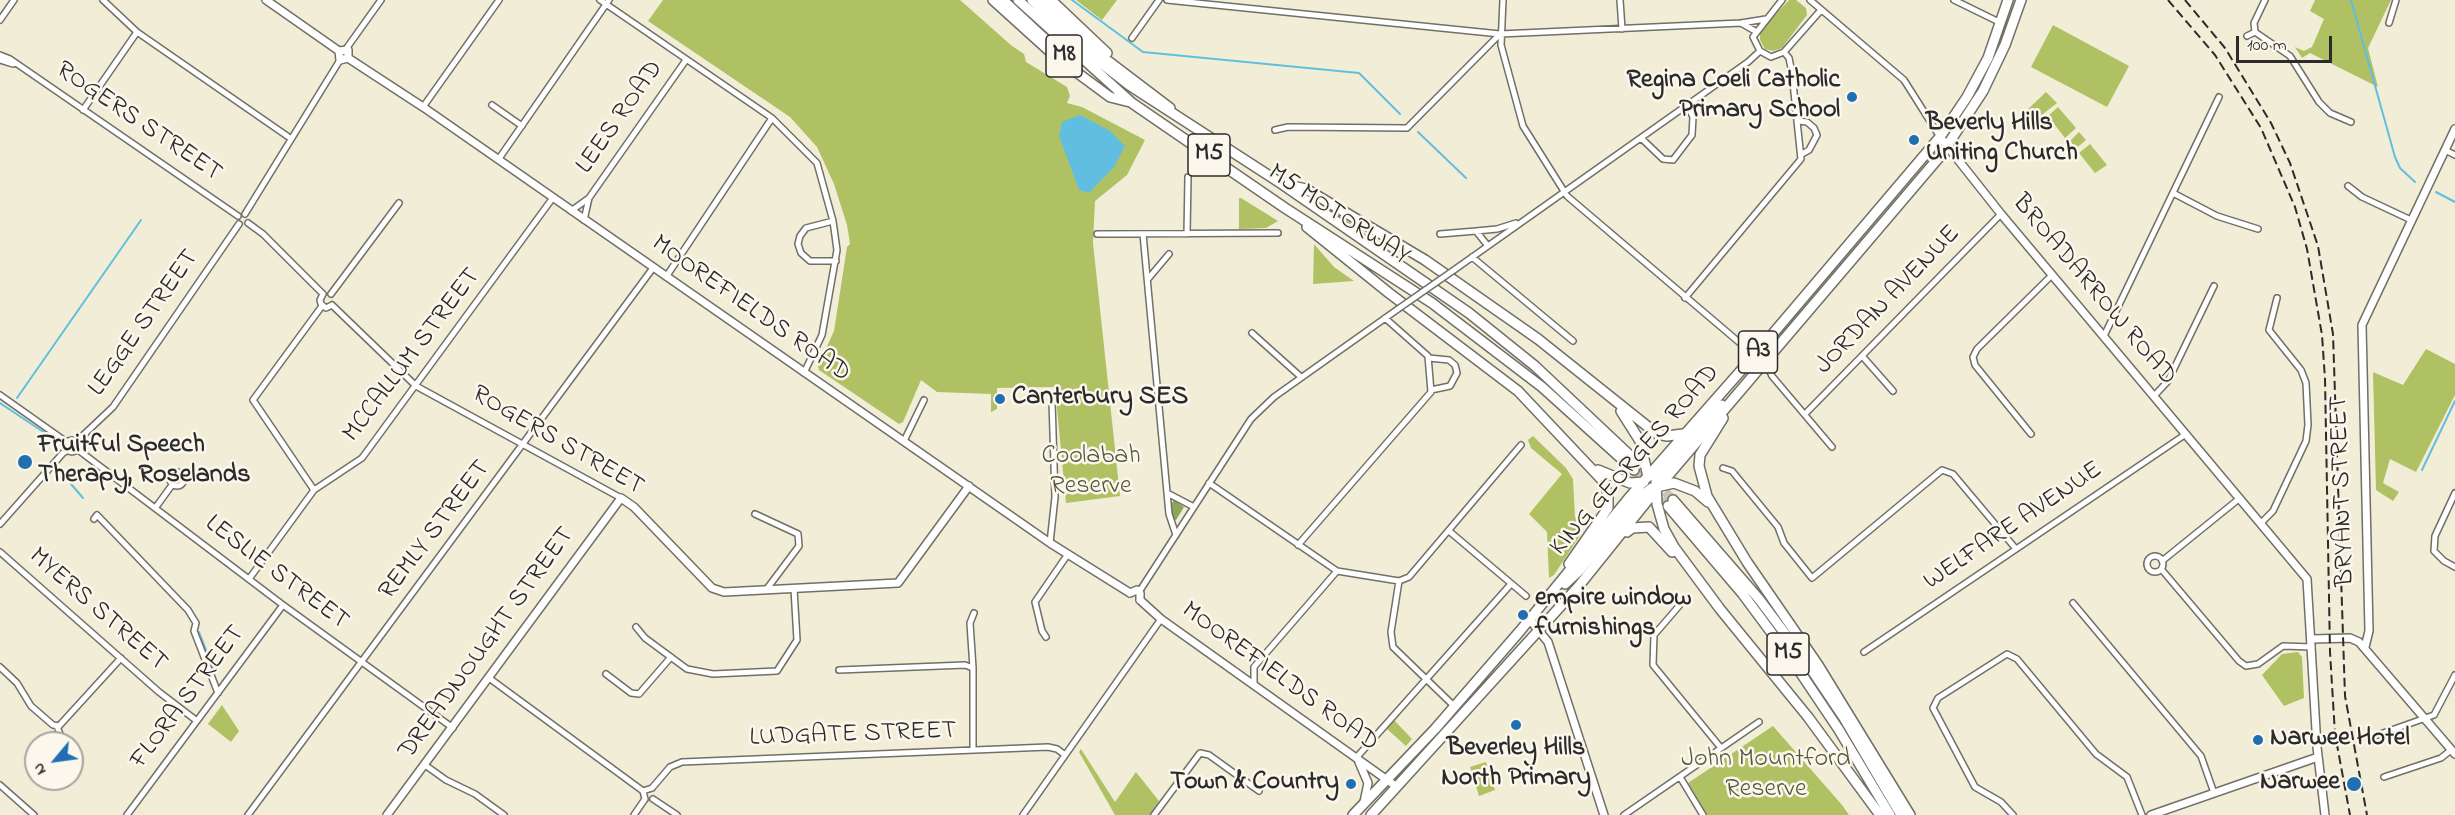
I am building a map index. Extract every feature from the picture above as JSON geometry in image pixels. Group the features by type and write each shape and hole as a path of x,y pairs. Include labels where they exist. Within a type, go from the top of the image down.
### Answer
{"highway":[{"path":"993,0 1036,40 1076,72 1110,97 1132,103"},
{"name":"M8","path":"1003,0 1068,60 1113,93 1132,103"},
{"name":"M5 MOTORWAY","path":"1018,0 1132,103 1285,208 1432,303 1494,349 1636,467 1535,366 1478,320 1282,184 1174,112 1157,105 1100,63 1032,0"},
{"name":"M8","path":"1041,0 1091,48 1174,112"},
{"path":"1051,0 1096,43 1162,95 1174,112"},
{"name":"KING GEORGES ROAD","path":"1371,815 1619,538 1642,507 1660,461 1943,142 1978,77 2001,23 2008,0"},
{"name":"KING GEORGES ROAD","path":"1353,815 1454,706 1545,601 1652,484 1735,398 1766,361 1983,91 2005,45 2021,0"},
{"path":"1282,184 1306,189 1425,260 1538,339 1614,402 1657,434 1667,436 1683,434"},
{"path":"1285,208 1389,293 1518,392 1591,466 1606,487 1608,508 1545,601"},
{"path":"1652,484 1708,418 1753,376"},
{"path":"1713,508 1702,484 1700,455 1735,398"},
{"path":"1614,402 1640,441 1664,529 1720,609"},
{"path":"1591,466 1613,478 1630,483 1674,483 1685,486 1695,490 1713,508"},
{"name":"M5","path":"1890,815 1839,730 1794,663 1671,503 1747,584 1808,663 1854,734 1901,815"},
{"name":"M5","path":"1713,508 1830,683 1910,815"},
{"path":"1619,538 1632,528 1641,526 1657,533 1808,717 1880,815"}],"main road":[{"path":"266,0 343,50 344,59"},
{"name":"MOOREFIELDS ROAD","path":"344,59 423,107 552,199 1050,543 1130,593 1135,590 1161,619 1254,683 1397,788"},
{"path":"2411,220 2455,129"},
{"name":"BROADARROW ROAD","path":"1943,142 2300,569 2309,585 2312,643"},
{"name":"BRYANT STREET","path":"2365,647 2369,631 2360,333 2411,220"},
{"name":"ROGERS STREET","path":"621,498 634,507 712,588 724,592 898,583 969,486"},
{"name":"DREADNOUGHT STREET","path":"387,815 621,498"},
{"path":"1530,620 1548,642 1604,815"},
{"path":"2325,815 2318,757 2312,643 2353,639 2365,647 2453,752"},
{"path":"2152,815 2318,757"},
{"path":"1357,759 1368,783 1364,804"}],"street":[{"path":"1,21 14,0"},
{"path":"103,0 137,32 290,138"},
{"path":"343,50 381,0"},
{"path":"423,107 499,0"},
{"path":"600,0 607,2 686,60 772,118 817,163 837,240 836,261 822,334 804,373"},
{"path":"1132,38 1159,0"},
{"path":"1167,0 1500,33 1741,23 1766,19"},
{"path":"1503,0 1500,45 1522,126 1564,192 1583,212 1740,343 1759,350"},
{"path":"1620,0 1622,29"},
{"path":"1782,0 1755,31 1755,44 1760,51 1771,57 1784,52 1821,10"},
{"path":"1954,0 2001,23"},
{"path":"2265,0 2254,22 2255,32 2290,56 2319,102 2330,113 2351,122"},
{"path":"2390,23 2396,0"},
{"path":"1812,1 1904,80 1943,142"},
{"path":"498,160 607,2"},
{"path":"1741,23 1755,31"},
{"path":"82,110 137,32"},
{"path":"2247,36 2255,32"},
{"path":"1275,130 1288,127 1407,128 1500,33"},
{"path":"1139,596 1251,419 1301,377 1641,138 1760,51"},
{"path":"1685,298 1800,161 1802,154 1792,73 1789,58 1784,52"},
{"name":"ROGERS STREET","path":"0,55 238,216"},
{"path":"331,294 323,294 263,234 248,223 239,224 238,216 245,214 290,138 344,59"},
{"name":"ROGERS STREET","path":"0,60 15,64"},
{"name":"LEES ROAD","path":"571,211 589,198 686,60"},
{"path":"2104,336 2219,97"},
{"path":"492,105 522,126"},
{"path":"1641,138 1663,159 1673,160 1692,135 1693,117 1687,105"},
{"path":"666,277 772,118"},
{"path":"1798,120 1807,122 1816,130 1817,135 1809,150 1802,154"},
{"path":"2445,150 2455,155"},
{"path":"1187,234 1188,177"},
{"path":"2348,186 2362,197 2411,220"},
{"path":"2173,193 2217,216 2258,229"},
{"name":"LEES ROAD","path":"584,220 589,198"},
{"name":"MCCALLUM STREET","path":"249,579 314,490 362,458 552,199"},
{"path":"331,294 399,203"},
{"path":"245,214 249,218 248,223"},
{"name":"JORDAN AVENUE","path":"1805,414 2001,214"},
{"path":"833,221 806,228 798,244 801,253 810,261 836,261"},
{"path":"1440,234 1497,230 1523,221"},
{"name":"LEGGE STREET","path":"76,442 112,407 239,224"},
{"path":"1476,231 1488,246"},
{"path":"1097,234 1278,233"},
{"path":"1143,234 1169,494 1169,516 1176,536"},
{"path":"1148,279 1169,254"},
{"path":"1472,257 1573,341"},
{"name":"REMLY STREET","path":"248,815 653,268"},
{"path":"2031,434 1975,365 1972,357 1977,349 2052,275"},
{"path":"2154,396 2168,381 2214,286"},
{"path":"322,306 320,300 323,294"},
{"path":"314,490 253,400 322,306 332,305 334,300 331,294"},
{"path":"2261,523 2273,511 2306,441 2308,425 2306,383 2301,370 2269,330 2277,298"},
{"name":"ROGERS STREET","path":"332,305 416,386 621,498"},
{"path":"1384,318 1429,358 1449,360 1455,365 1457,373 1450,386 1431,390"},
{"path":"1252,333 1301,377"},
{"path":"1863,357 1893,391"},
{"path":"1298,545 1427,398 1431,390 1429,358"},
{"path":"1766,361 1772,376 1832,447"},
{"path":"0,395 68,443 76,442 78,449 63,453 0,524"},
{"path":"904,441 924,400"},
{"path":"1050,543 1055,497 1050,406 1052,401"},
{"name":"WELFARE AVENUE","path":"1864,652 2186,434"},
{"path":"68,443 68,450"},
{"path":"1209,483 1337,571 1399,581 1409,577 1521,445"},
{"name":"LESLIE STREET","path":"78,449 283,605 453,728"},
{"path":"1723,468 1732,471 1778,527 1784,543 1812,578 1942,470 1953,474 2016,549"},
{"path":"156,507 172,485"},
{"path":"2455,493 2434,543 2434,551 2455,567"},
{"path":"1169,494 1194,507"},
{"path":"2162,561 2240,498"},
{"path":"755,514 798,534 799,546 766,590"},
{"path":"94,519 97,515 188,610 196,623 194,631 218,693"},
{"path":"1449,531 1526,596"},
{"name":"MYERS STREET","path":"0,552 197,721"},
{"path":"1046,637 1042,631 1035,602 1068,554"},
{"path":"2162,570 2151,572 2146,564 2152,556 2159,557 2162,561 2162,570 2239,661 2246,666 2258,664 2278,648 2312,643"},
{"path":"1254,683 1254,668 1337,571"},
{"path":"1399,581 1391,640 1397,652 1454,706"},
{"path":"1357,759 1511,584"},
{"path":"636,627 645,638 687,669 700,672 777,670 797,640 794,589"},
{"path":"2073,603 2201,756 2214,793"},
{"name":"FLORA STREET","path":"127,815 283,605"},
{"path":"1679,606 1654,635 1653,665 1720,748"},
{"path":"973,750 973,668 970,623 974,613"},
{"path":"1023,815 1161,619"},
{"path":"2013,815 2001,802 1975,787 1933,708 1938,698 2007,654 2017,659 2096,754 2127,777 2142,815"},
{"path":"606,674 631,693 639,694 671,657"},
{"path":"57,726 64,723 121,658"},
{"path":"839,670 965,665 973,668"},
{"path":"0,667 17,682 31,706 57,726 59,731"},
{"path":"2369,738 2433,715 2439,708 2455,675"},
{"path":"489,678 643,791 645,799 634,815"},
{"path":"1624,815 1759,722"},
{"name":"LUDGATE STREET","path":"652,788 670,767 682,762 1048,747 1065,755"},
{"path":"2384,777 2453,752"},
{"path":"1154,815 1200,753 1209,755 1259,791"},
{"path":"425,765 446,780 475,794 504,815"},
{"path":"1680,777 1703,815"},
{"path":"0,785 34,815"},
{"path":"643,791 652,788 655,793 653,799"},
{"path":"645,799 653,799 677,815"},
{"path":"21,815 27,809"}],"green space":[{"name":"Coolabah Reserve","path":"663,0 960,0 1024,54 1026,62 1067,87 1070,96 1067,103 1082,107 1145,140 1127,175 1095,201 1093,243 1120,496 1066,503 1055,387 997,388 997,409 991,412 991,394 937,392 921,380 903,422 899,424 819,370 818,366 834,331 847,247 850,244 847,225 834,184 817,147 790,117 648,21"},
{"path":"1076,0 1117,0 1102,20"},
{"path":"1789,0 1796,0 1806,8 1807,15 1782,48 1773,51 1765,49 1760,40 1760,31"},
{"path":"2315,0 2391,0 2368,48 2378,87 2310,53 2302,58 2295,47 2304,51 2312,47 2324,19 2310,11"},
{"path":"2053,25 2129,66 2107,107 2031,67"},
{"path":"2046,92 2057,103 2033,122 2025,112"},
{"path":"2058,107 2076,128 2065,138 2048,116"},
{"path":"2079,132 2086,140 2068,155 2062,149"},
{"path":"2090,144 2107,165 2095,173 2079,153"},
{"path":"1239,198 1278,221 1266,228 1239,229"},
{"path":"1314,244 1334,267 1354,281 1313,284"},
{"path":"2426,349 2455,364 2455,395 2416,472 2390,459 2383,483 2399,492 2393,501 2376,490 2373,372 2403,385"},
{"path":"1533,436 1566,468 1573,479 1575,517 1581,526 1581,534 1554,575 1549,578 1547,532 1529,514 1562,474 1531,448 1528,440"},
{"path":"1174,500 1184,507 1176,520 1173,519 1170,506"},
{"path":"2298,652 2302,657 2304,698 2284,706 2262,675 2282,654"},
{"path":"222,705 239,731 231,742 208,724"},
{"path":"1394,720 1412,739 1406,746 1387,729"},
{"name":"John Mountford Reserve","path":"1773,726 1849,815 1707,815 1688,783"},
{"path":"1081,749 1115,802 1136,772 1159,801 1150,815 1115,815 1079,752"},
{"path":"1486,762 1495,790 1479,796 1470,767"}],"water":[{"path":"1080,115 1110,131 1125,146 1114,167 1089,193 1079,190 1059,136 1062,122"}],"waterway":[{"path":"1072,0 1143,52 1359,73 1400,114"},
{"path":"2351,0 2395,157 2400,168 2415,182"},
{"path":"1418,132 1466,178"},
{"path":"2436,192 2455,202"},
{"path":"17,398 141,220"},
{"path":"2422,470 2455,401"},
{"path":"0,403 45,433 54,447"},
{"path":"64,469 71,484 83,498"},
{"path":"199,632 215,673"}],"tunnel":[{"path":"1634,470 1668,506"},
{"path":"1656,482 1673,500"}],"railway":[{"path":"2168,0 2215,55 2261,128 2295,207 2307,249 2322,335 2325,379 2330,652 2335,734 2350,815"},
{"path":"2185,0 2225,48 2271,123 2290,163 2318,246 2333,334 2345,696 2367,815"}],"place":[{"name":"Regina Coeli Catholic Primary School","path":"1852,97"},
{"name":"Beverly Hills Uniting Church","path":"1914,140"},
{"name":"Canterbury SES","path":"1000,399"},
{"name":"Fruitful Speech Therapy, Roselands","path":"25,462"},
{"name":"empire window furnishings","path":"1523,615"},
{"name":"Beverley Hills North Primary","path":"1516,725"},
{"name":"Narwee Hotel","path":"2258,740"},
{"name":"Town & Country","path":"1351,784"},
{"name":"Narwee","path":"2354,784"}]}
